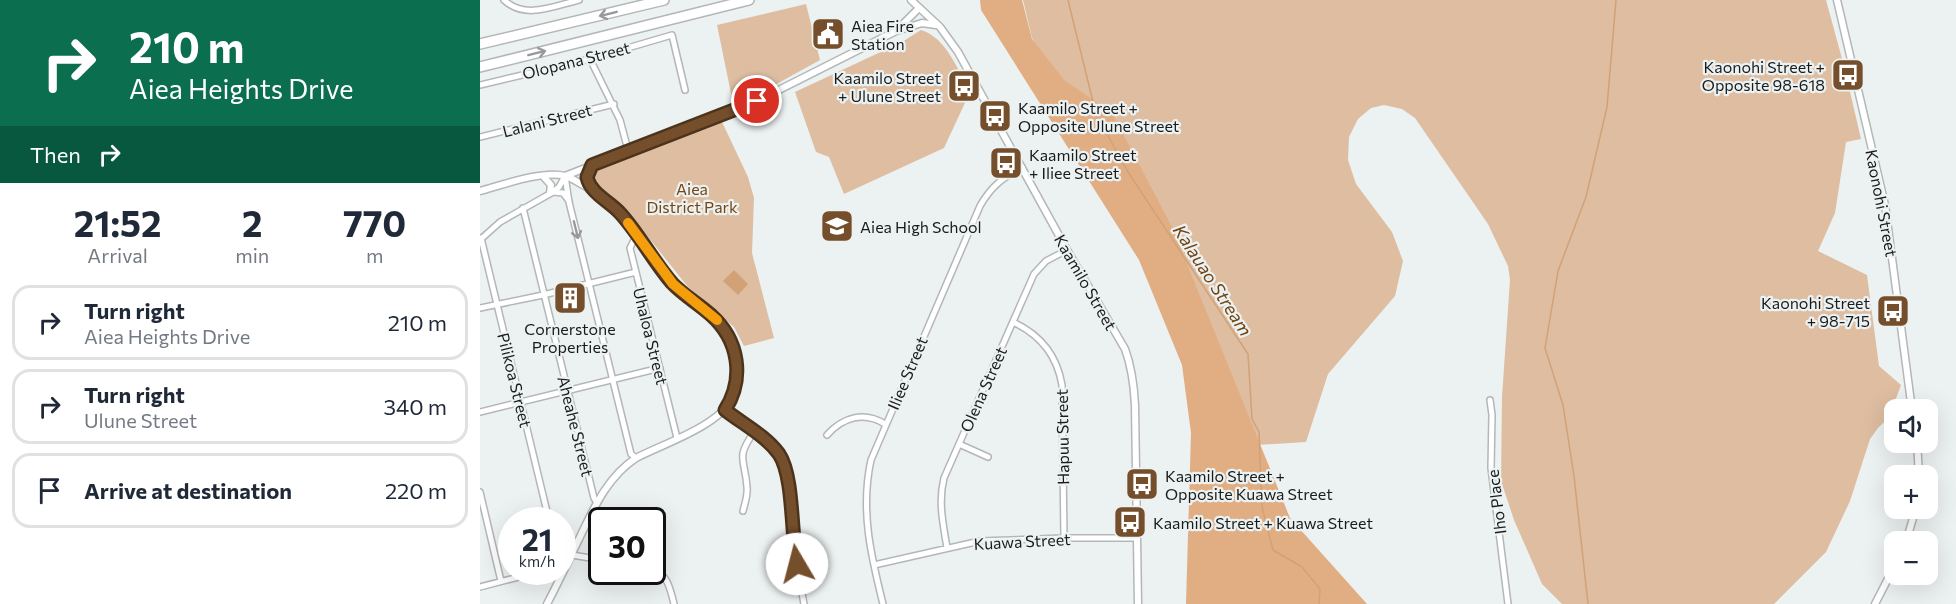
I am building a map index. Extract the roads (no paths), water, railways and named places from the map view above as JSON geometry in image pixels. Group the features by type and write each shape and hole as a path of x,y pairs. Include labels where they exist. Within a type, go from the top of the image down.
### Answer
{"highway":[{"path":"480,44 664,0"},
{"path":"480,67 749,0"}],"street":[{"path":"504,0 511,7 529,12 579,0"},
{"name":"Kaamilo Street","path":"911,0 939,27 958,52 1067,250 1125,349 1134,380 1138,604"},
{"name":"Kaonohi Street","path":"1837,0 1885,205 1911,399"},
{"path":"896,31 919,8"},
{"path":"480,191 543,176 565,176 757,101 896,31 922,23 939,27"},
{"name":"Olopana Street","path":"480,85 672,35 685,90"},
{"path":"590,58 614,104 628,150"},
{"name":"Lalani Street","path":"480,137 614,104"},
{"path":"592,165 587,177 592,189"},
{"name":"Iliee Street","path":"883,604 866,514 866,493 871,460 980,206 989,190 1022,167"},
{"path":"543,176 550,182 552,192"},
{"path":"565,176 592,189 615,208 673,284 718,322 732,343 738,375 733,398 725,410 708,423 636,458 612,479 597,503 576,547"},
{"path":"481,239 500,222 559,187 565,176"},
{"path":"565,176 569,202 631,454 636,458"},
{"path":"552,192 563,193 569,202"},
{"name":"Aheahe Street","path":"523,208 597,503"},
{"name":"Uhaloa Street","path":"637,234 630,248 677,438"},
{"name":"Pilikoa Street","path":"481,239 546,507"},
{"name":"Olena Street","path":"947,548 940,493 944,478 1034,274 1046,261 1067,250"},
{"path":"480,308 636,272"},
{"name":"Hapuu Street","path":"1013,322 1026,328 1043,342 1060,372 1064,538"},
{"path":"480,412 660,368"},
{"name":"Iho Place","path":"1490,400 1491,468 1508,604"},
{"path":"725,410 772,447 780,456 785,467 794,551 804,604"},
{"path":"827,435 843,421 854,417 865,417 885,424"},
{"path":"743,510 748,490 742,454 754,432"},
{"path":"958,444 988,457"},
{"path":"480,492 498,568"},
{"name":"Kuawa Street","path":"874,565 993,540 1136,538"},
{"path":"666,578 674,604"},
{"path":"480,587 498,582"},
{"path":"547,604 556,585"},
{"path":"1875,604 1885,585"}],"waterway":[{"name":"Kalauao Stream","path":"1068,0 1096,114 1128,172 1248,354 1252,419 1259,432 1262,507 1273,550 1302,567 1320,589 1319,604"},
{"path":"1588,604 1574,476 1563,405 1545,348 1558,271 1586,197 1607,107 1616,0"}],"place":[{"name":"Aiea Fire Station","path":"828,34"},
{"name":"Kaonohi Street + Opposite 98-618","path":"1848,75"},
{"name":"Kaamilo Street + Ulune Street","path":"964,86"},
{"name":"Kaamilo Street + Opposite Ulune Street","path":"995,116"},
{"name":"Kaamilo Street + Iliee Street","path":"1006,163"},
{"name":"Aiea High School","path":"837,226"},
{"name":"Cornerstone Properties","path":"570,298"},
{"name":"Kaonohi Street + 98-715","path":"1893,311"},
{"name":"Kaamilo Street + Opposite Kuawa Street","path":"1142,484"},
{"name":"Kaamilo Street + Kuawa Street","path":"1130,522"}],"park label":[{"name":"Aiea District Park","path":"692,197"}]}
